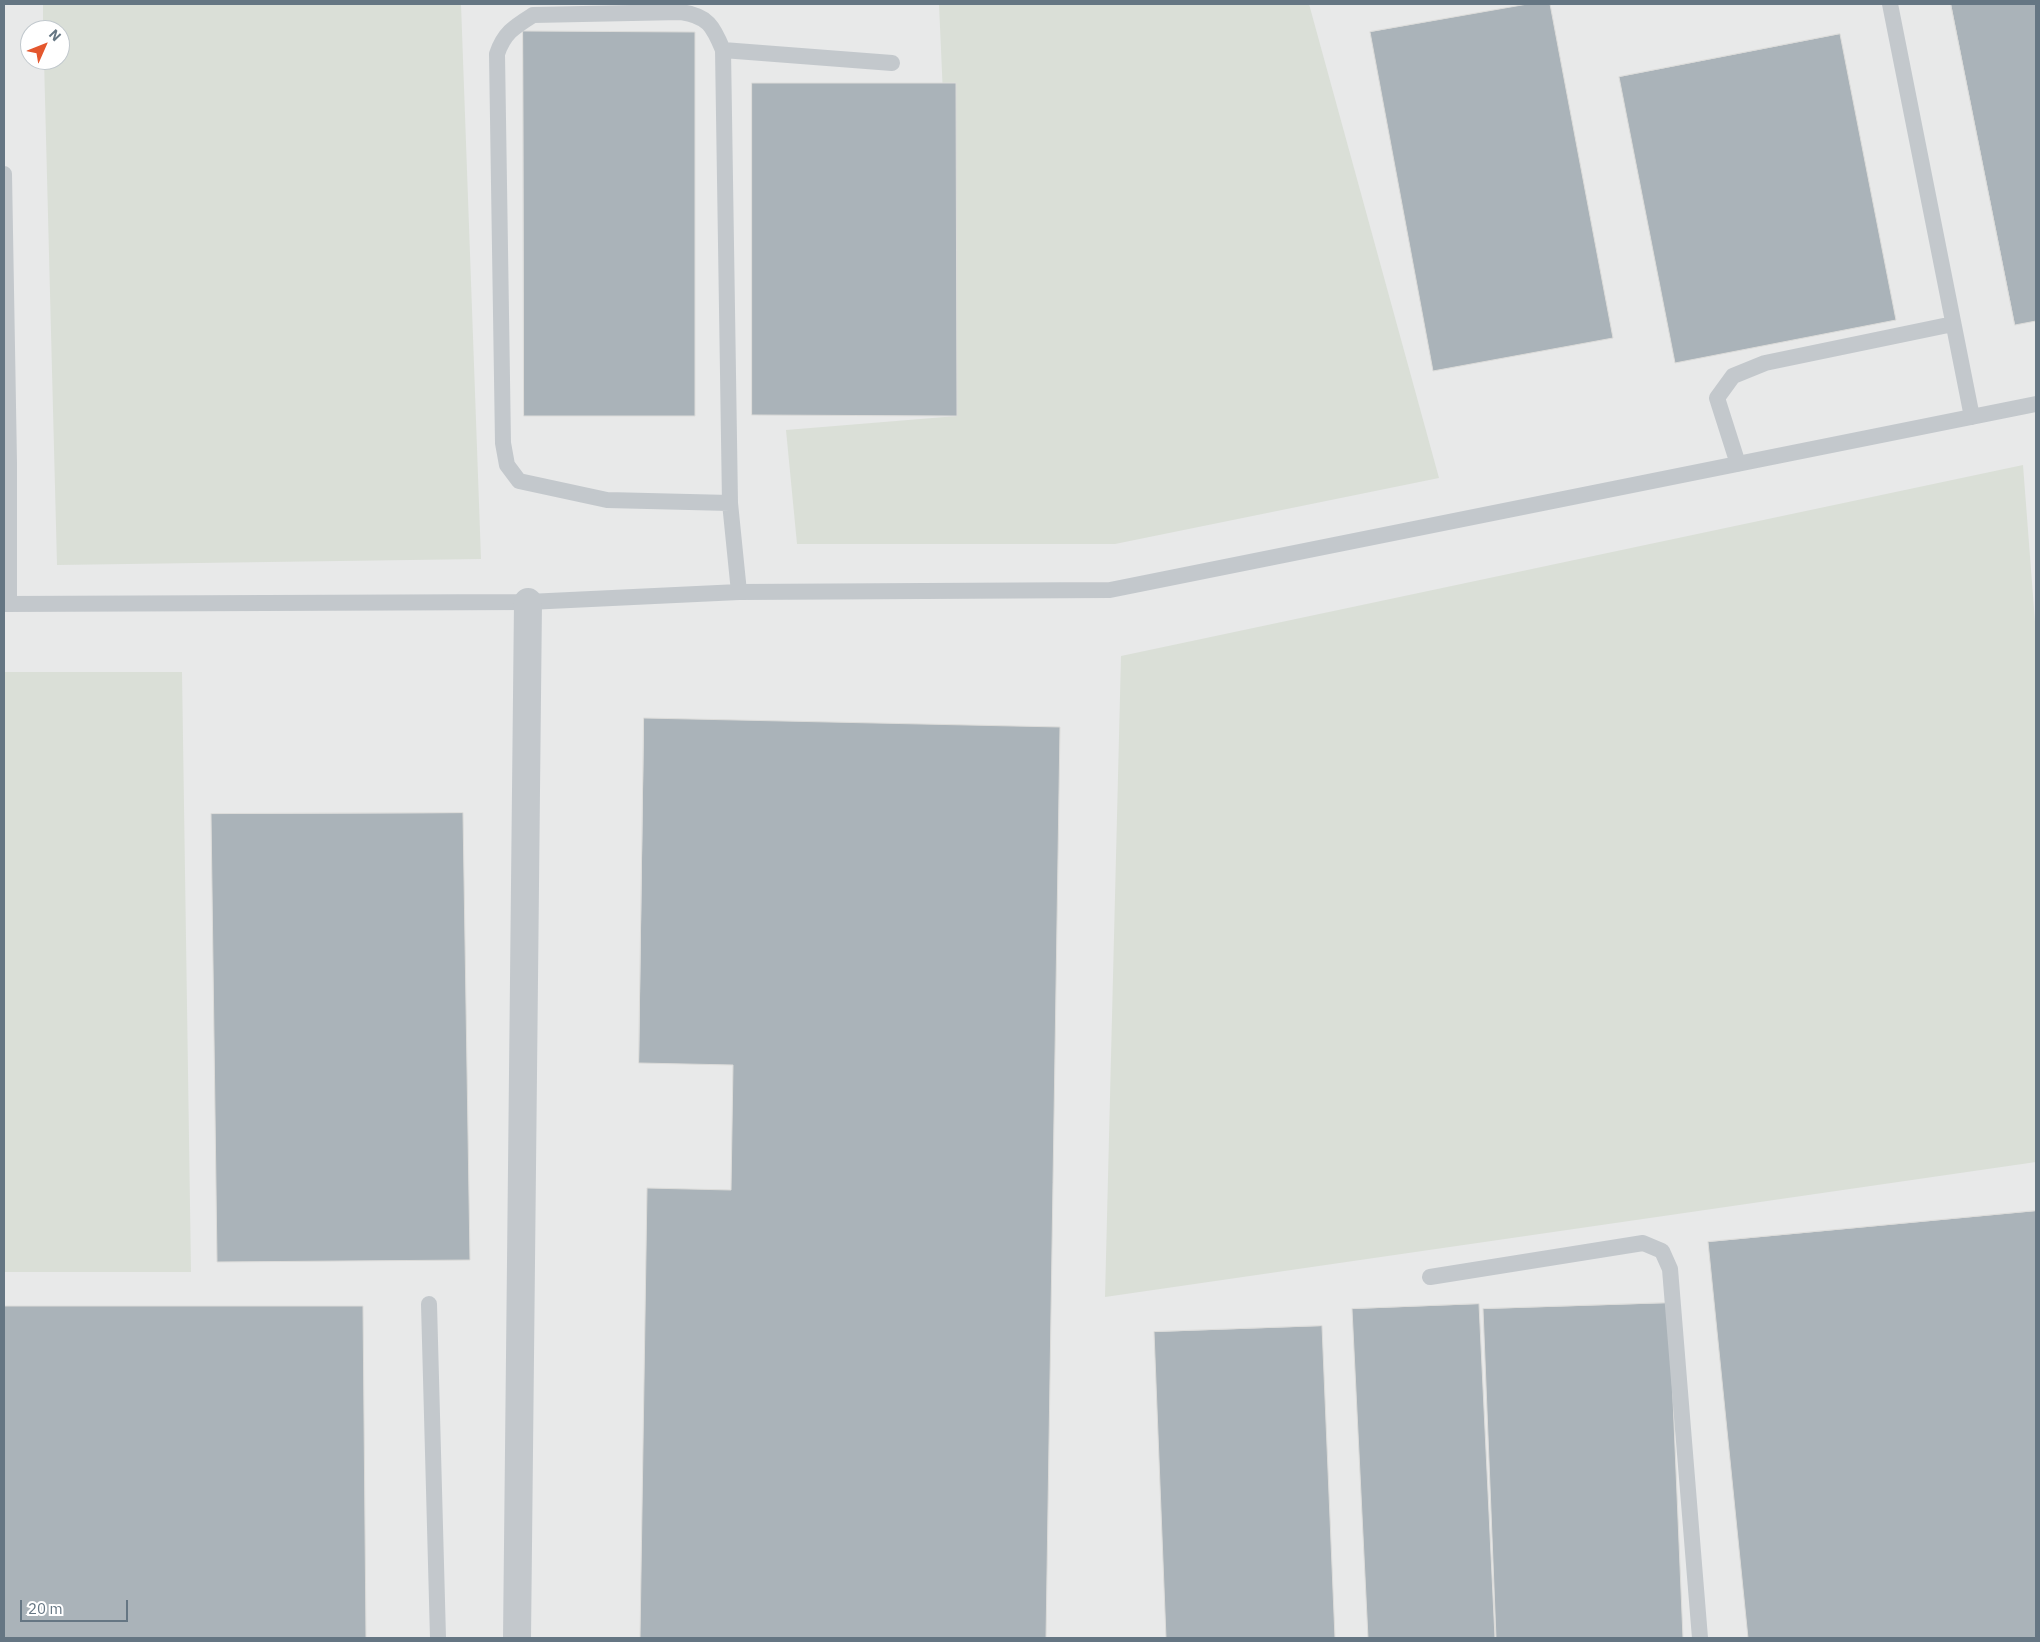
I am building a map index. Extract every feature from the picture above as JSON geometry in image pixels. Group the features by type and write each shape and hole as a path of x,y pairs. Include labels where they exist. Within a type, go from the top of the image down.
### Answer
{"street":[{"path":"517,1638 528,602"}],"lane":[{"path":"1890,4 1972,417"},
{"path":"730,503 607,500 518,481 511,473 503,443 497,54 502,39 516,26 533,15 681,12 697,14 713,26 723,50 730,503 739,592"},
{"path":"723,50 892,63"},
{"path":"4,174 9,463 6,604 528,602 739,592 1110,590 2036,404"},
{"path":"1738,464 1718,398 1733,376 1765,363 1953,324"},
{"path":"1430,1277 1643,1243 1662,1251 1670,1269 1700,1638"},
{"path":"430,1304 438,1638"}],"shaded area":[{"path":"4,4 2036,4 2036,1638 4,1638"},
{"path":"43,4 461,4 481,559 57,565 44,70 70,70 70,20 43,20"},
{"path":"939,4 1309,4 1439,478 1115,544 797,544 786,430 957,416"},
{"path":"2023,465 2036,635 2036,1162 1105,1297 1121,656"},
{"path":"4,672 182,672 191,1272 4,1272"}],"building":[{"path":"1528,4 1550,4 1613,338 1433,371 1370,32"},
{"path":"1951,4 2036,4 2036,321 2015,325"},
{"path":"523,31 695,32 695,416 524,416"},
{"path":"1840,34 1896,320 1675,363 1619,77"},
{"path":"752,83 956,83 957,416 752,415"},
{"path":"644,718 1060,727 1046,1638 640,1638 647,1188 731,1190 733,1065 639,1063"},
{"path":"463,813 470,1260 217,1262 211,814"},
{"path":"2036,1211 2036,1638 1748,1638 1708,1242"},
{"path":"1669,1303 1683,1638 1496,1638 1483,1309"},
{"path":"1479,1304 1495,1638 1368,1638 1352,1309"},
{"path":"4,1306 363,1306 366,1638 4,1638"},
{"path":"1322,1326 1335,1638 1166,1638 1154,1332"}]}
